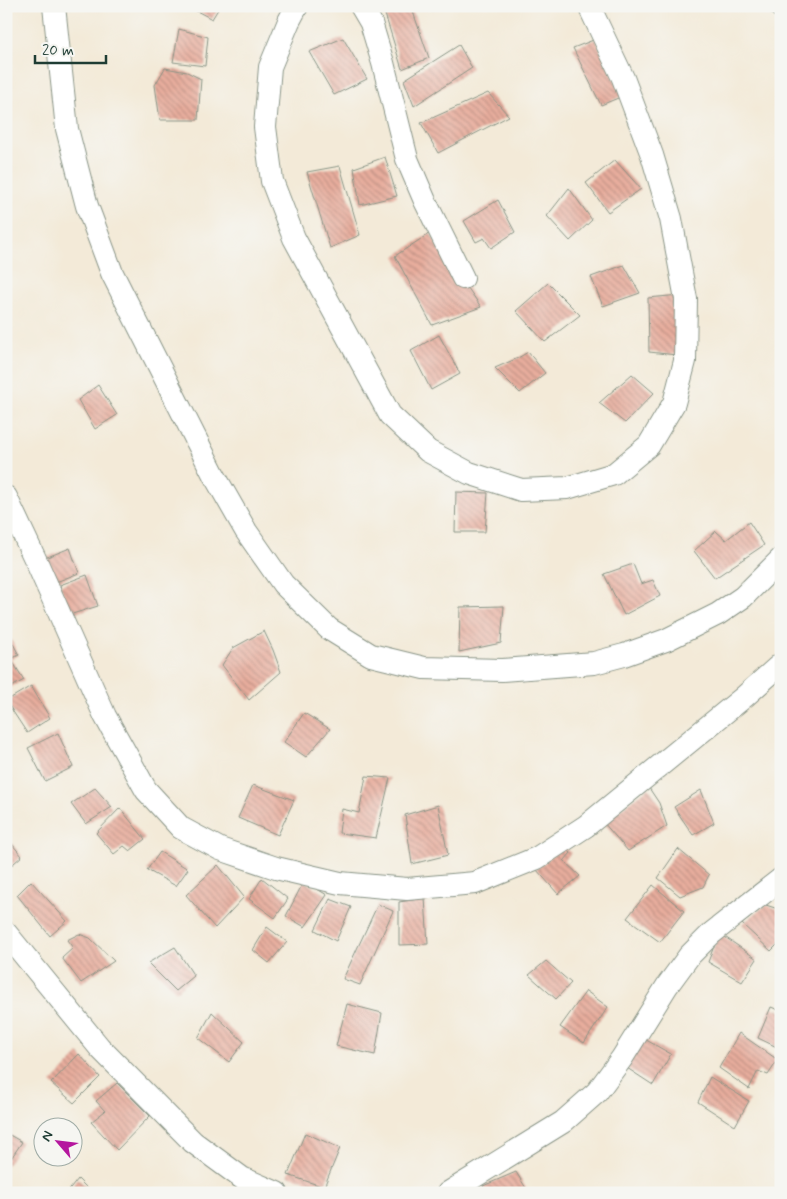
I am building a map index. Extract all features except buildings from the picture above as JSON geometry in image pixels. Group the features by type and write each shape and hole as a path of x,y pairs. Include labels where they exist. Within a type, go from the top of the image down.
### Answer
{"street":[{"path":"54,6 67,129 87,206 112,273 214,475 246,531 282,584 329,629 371,655 424,668 502,670 594,663 624,655 666,640 718,614 743,597 781,559"},
{"path":"296,6 270,67 265,127 272,181 294,238 390,414 428,452 469,473 522,490 567,488 614,474 649,445 674,403 685,361 686,299 671,218 652,155 623,78 589,6"},
{"path":"362,6 371,23 383,63 407,159 425,201 463,278"},
{"path":"6,497 105,716 146,790 181,828 220,849 276,868 340,883 407,889 475,883 537,858 586,826 744,697 781,664"},
{"path":"448,1193 563,1122 597,1092 622,1058 667,986 689,956 712,932 781,879"},
{"path":"6,934 100,1048 192,1142 242,1178 277,1193"}]}
